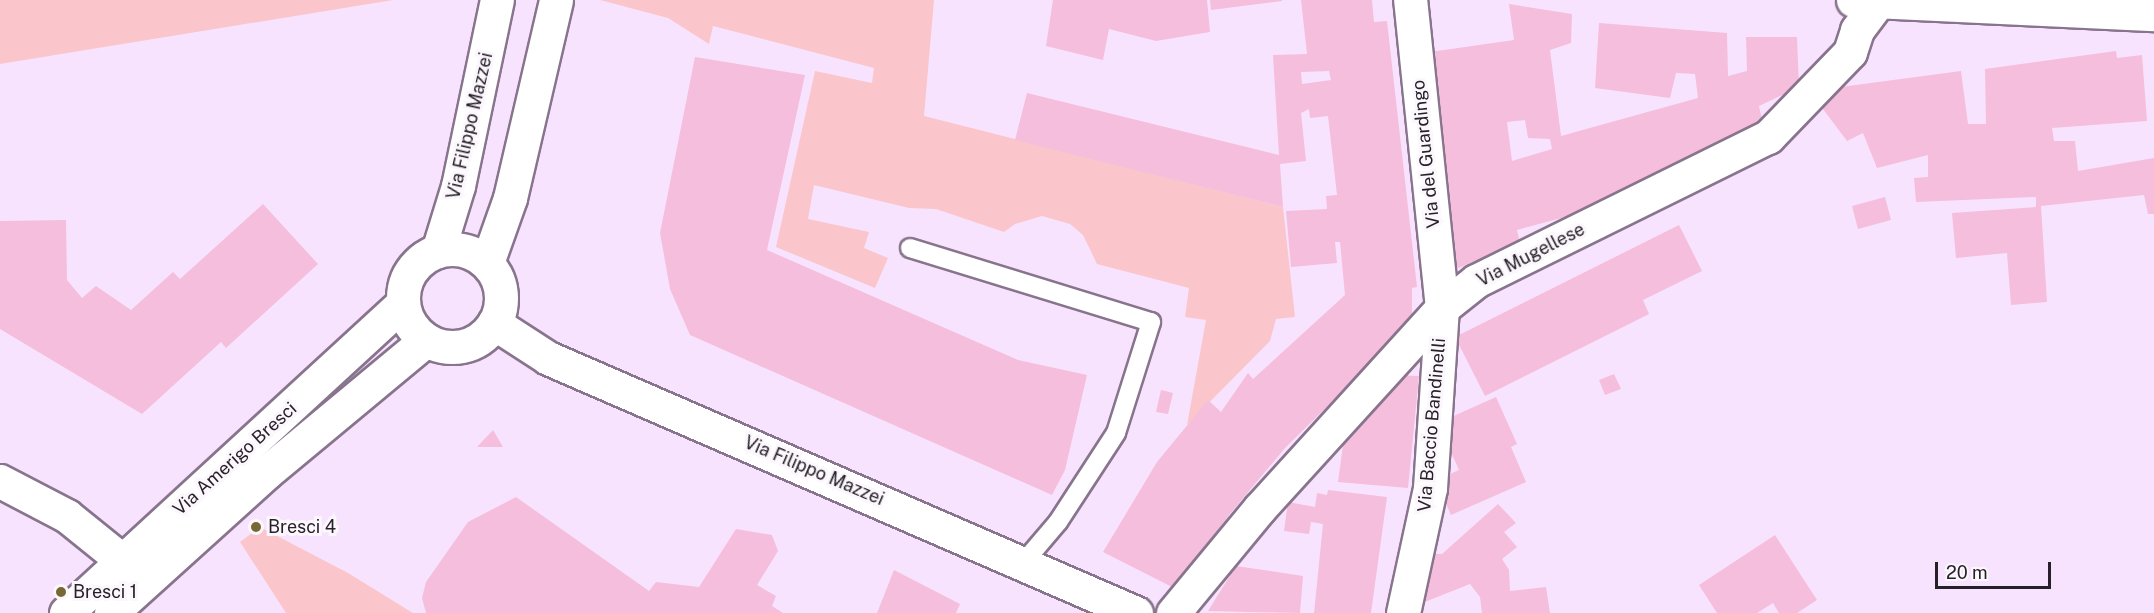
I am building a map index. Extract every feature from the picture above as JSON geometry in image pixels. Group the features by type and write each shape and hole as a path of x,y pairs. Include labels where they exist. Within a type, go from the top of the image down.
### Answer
{"street":[{"name":"Via Filippo Mazzei","path":"438,250 458,186 497,0"},
{"path":"487,263 510,198 556,0"},
{"name":"Via del Guardingo","path":"1410,0 1442,308"},
{"path":"1865,2 2154,14"},
{"name":"Via Mugellese","path":"1173,613 1259,509 1442,308 1476,281 1768,137 1850,52 1865,2"},
{"path":"438,250 465,250 487,263 500,286 494,323 471,344 456,348 426,340 406,319 402,304 402,290 415,265 438,250"},
{"name":"Via Amerigo Bresci","path":"111,613 135,570 402,304"},
{"name":"Via Baccio Bandinelli","path":"1403,613 1430,488 1442,308"},
{"name":"Via Filippo Mazzei","path":"494,323 548,358 1024,562 1137,613"},
{"name":"Via Amerigo Bresci","path":"66,613 135,570 267,472 426,340"},
{"path":"0,481 67,516 135,570"}],"lane":[{"path":"910,248 1151,322 1116,433 1058,522 1024,562"}],"shaded area":[{"path":"0,0 393,0 0,64"},
{"path":"600,0 934,0 924,116 1283,207 1295,317 1276,319 1270,341 1187,425 1206,320 1185,317 1189,288 1097,264 1083,235 1070,224 1042,216 1015,224 1004,232 936,209 909,208 814,185 808,219 869,232 864,248 888,258 875,288 776,247 815,71 872,83 874,68 713,26 709,44 668,18"},
{"path":"260,527 348,573 413,613 286,613 240,542"}],"building":[{"path":"1053,0 1207,0 1210,32 1156,41 1109,29 1103,60 1046,46"},
{"path":"1210,0 1282,0 1282,1 1211,10"},
{"path":"1301,0 1372,0 1374,22 1387,21 1417,287 1412,288 1412,323 1285,448 1229,515 1178,590 1103,552 1157,462 1208,400 1221,412 1248,373 1253,379 1345,295 1340,242 1335,242 1337,263 1291,267 1286,211 1327,209 1326,196 1337,195 1328,116 1310,118 1309,109 1301,113 1306,161 1280,164 1283,207 1015,140 1027,93 1279,155 1273,55 1307,54","holes":["1329,71 1331,80 1302,84 1301,72"]},
{"path":"1509,4 1572,14 1571,43 1550,50 1561,136 1698,98 1695,74 1676,73 1670,98 1595,88 1599,23 1727,33 1728,76 1747,71 1746,37 1797,37 1799,87 1759,106 1762,120 1751,128 1565,217 1517,230 1520,243 1451,271 1423,53 1514,40","holes":["1525,120 1528,138 1550,139 1552,149 1512,161 1507,122"]},
{"path":"2116,51 2117,58 2142,55 2147,121 2052,128 2054,141 2075,141 2078,171 2154,158 2154,214 2148,214 2144,195 2041,206 2047,302 2011,305 2007,253 1956,258 1952,213 2036,207 2036,197 1916,202 1914,178 1928,177 1928,155 1877,168 1863,133 1847,141 1817,101 1833,88 1961,71 1968,124 1986,124 1985,69"},
{"path":"695,57 805,75 767,250 1018,360 1087,375 1065,470 1052,495 690,335 670,289 660,233"},
{"path":"1885,197 1891,220 1858,229 1852,206"},
{"path":"263,204 318,264 226,348 221,342 142,414 0,329 0,221 66,220 67,280 82,298 96,286 131,310 173,272 180,279"},
{"path":"1679,225 1702,271 1643,300 1649,314 1485,396 1455,337"},
{"path":"1614,374 1621,389 1605,395 1599,380"},
{"path":"1390,375 1419,376 1408,488 1338,482 1346,423"},
{"path":"1161,390 1173,393 1168,414 1156,412"},
{"path":"1496,397 1517,444 1511,447 1526,482 1451,515 1436,480 1459,470 1438,423"},
{"path":"493,430 503,447 477,447"},
{"path":"1328,490 1387,497 1371,613 1314,613 1323,524 1311,522 1309,534 1284,531 1288,502 1315,507 1317,493 1327,495"},
{"path":"516,497 649,591 656,582 699,587 736,529 772,535 778,551 757,585 776,596 772,606 783,613 426,613 422,598 426,582 468,522"},
{"path":"1498,504 1516,523 1504,532 1517,547 1502,559 1509,570 1510,591 1546,587 1550,613 1482,613 1480,597 1470,584 1412,607 1423,554 1442,554"},
{"path":"1775,535 1817,600 1797,613 1779,613 1773,603 1757,613 1717,613 1699,585"},
{"path":"1236,566 1303,576 1300,613 1208,611"},
{"path":"894,570 960,604 956,613 877,613"}],"place":[{"name":"Bresci 4","path":"256,527"},
{"name":"Bresci 1","path":"61,592"}]}
